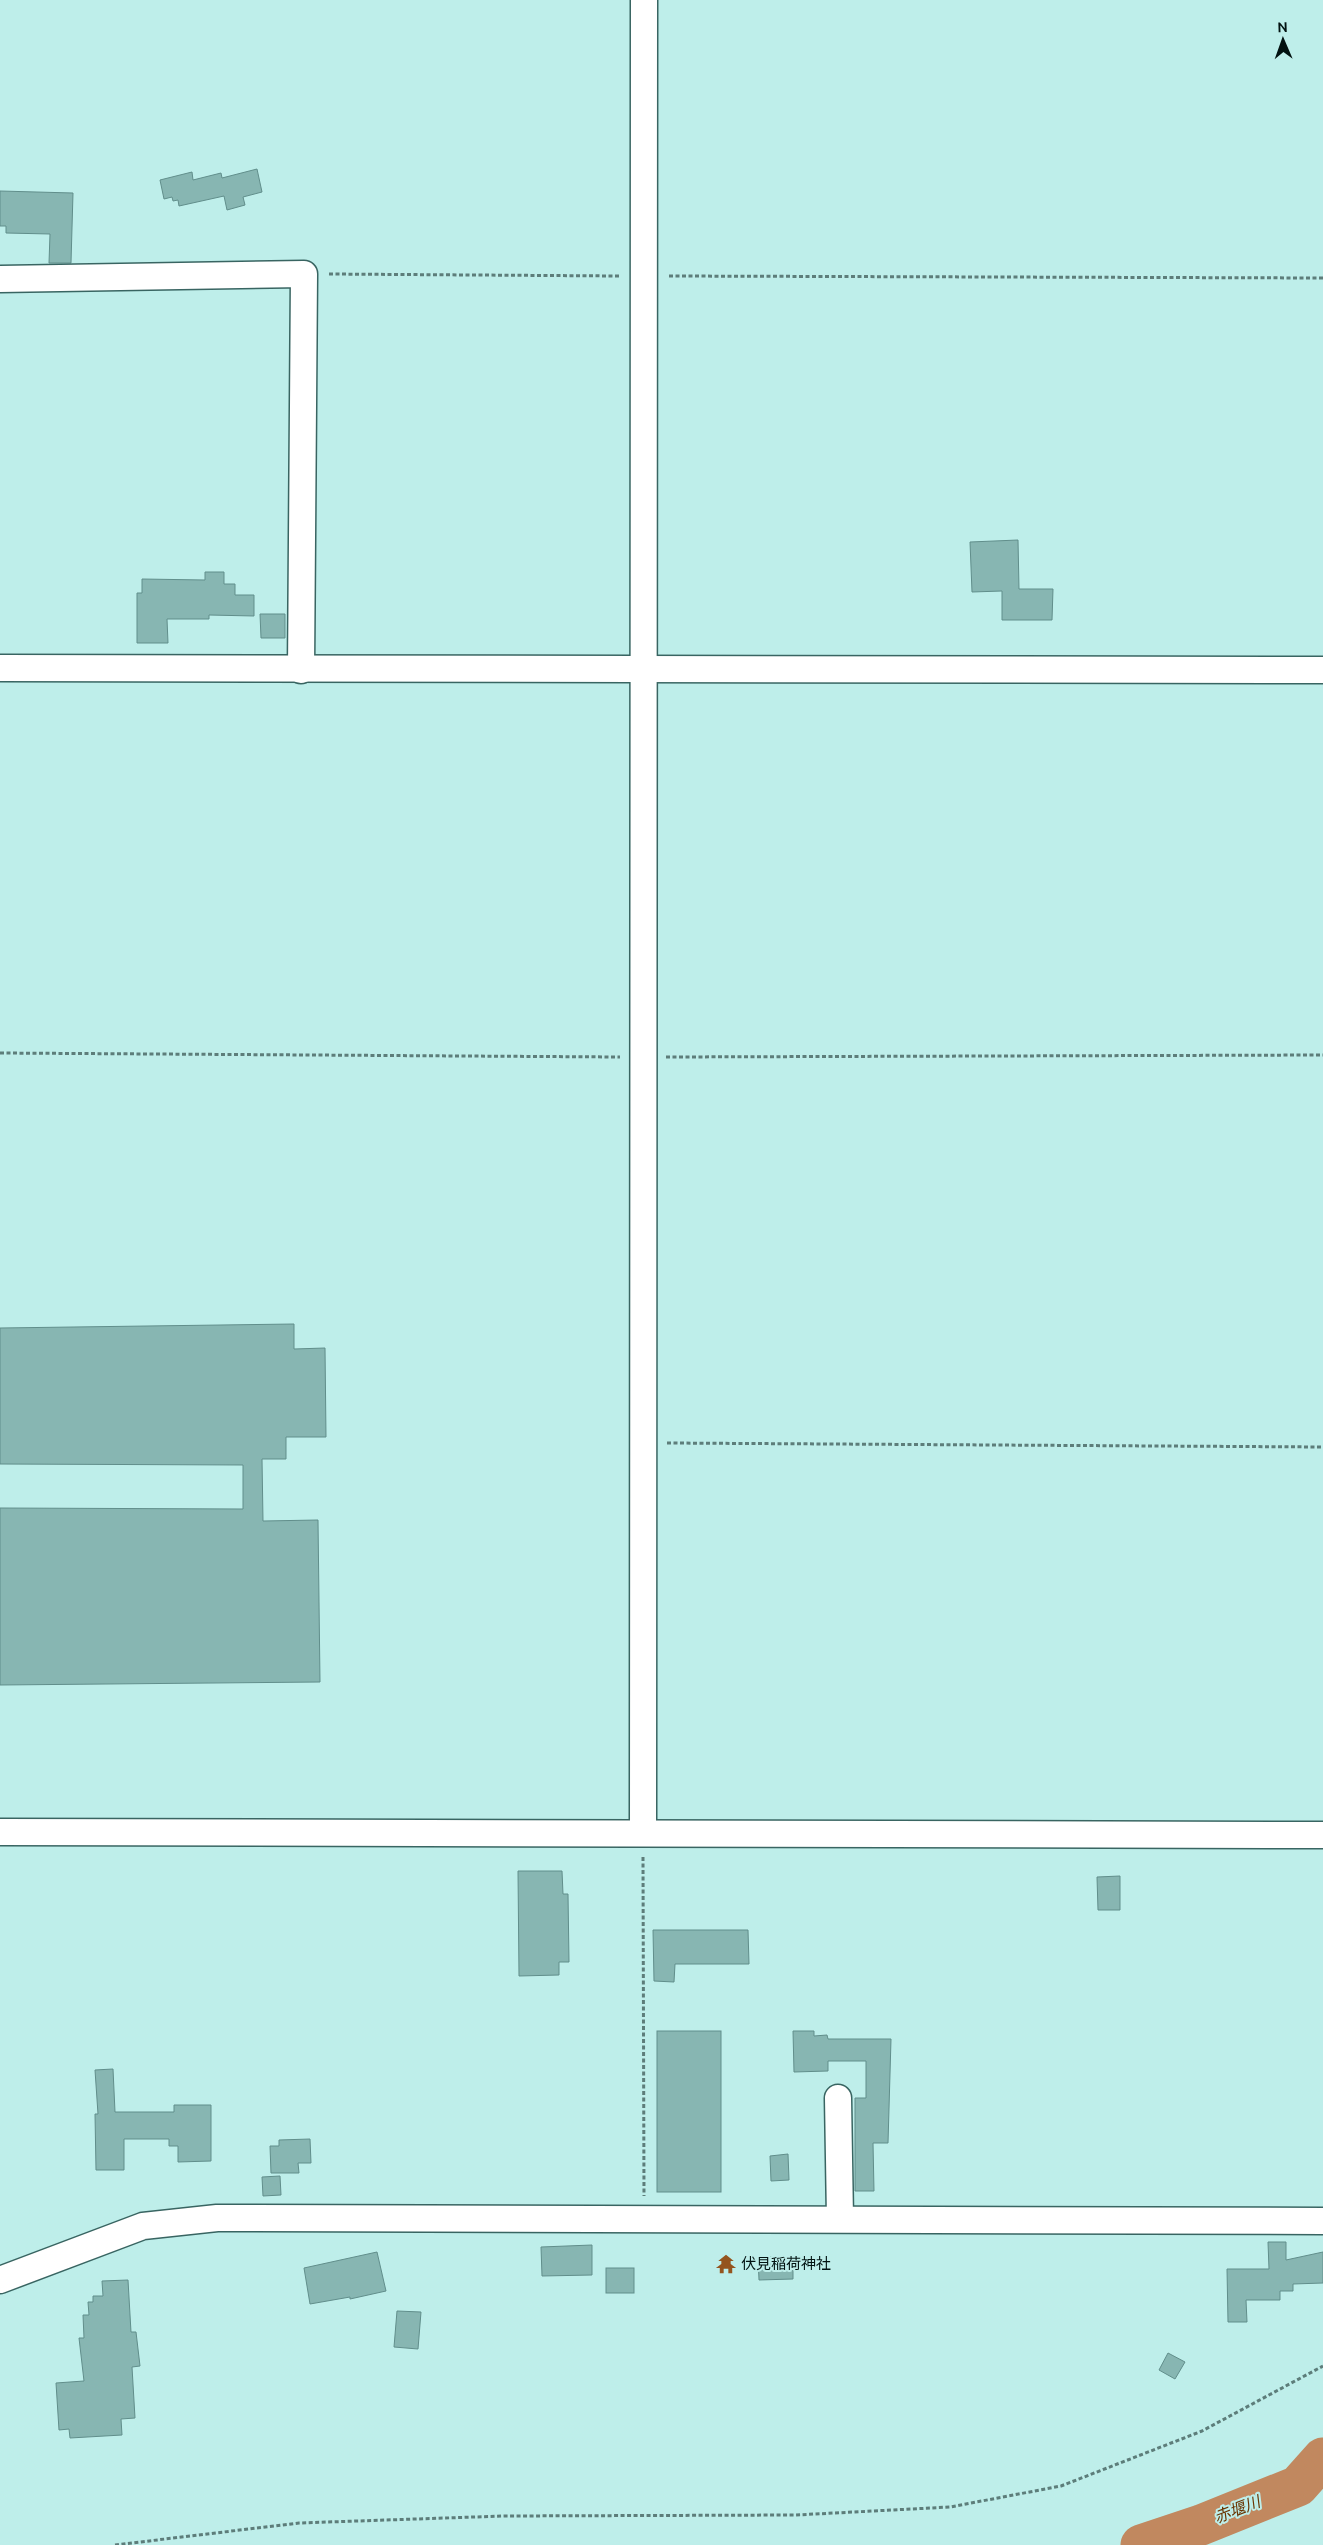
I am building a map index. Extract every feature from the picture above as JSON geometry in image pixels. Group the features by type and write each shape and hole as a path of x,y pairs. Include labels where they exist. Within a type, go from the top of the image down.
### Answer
{"street":[{"path":"643,1833 642,1442 645,1057 642,276 644,0"},
{"path":"0,279 304,274 301,670"},
{"path":"0,668 301,670 643,668 1323,670"},
{"path":"0,1832 1323,1835"},
{"path":"838,2098 840,2220"},
{"path":"0,2280 143,2226 217,2218 1323,2221"}],"path":[{"path":"304,274 1323,278"},
{"path":"0,1053 645,1057 1323,1055"},
{"path":"642,1442 1323,1447"},
{"path":"643,1833 644,2219"},
{"path":"115,2545 299,2523 504,2516 796,2515 950,2507 1061,2486 1202,2431 1323,2366"}],"building":[{"path":"257,169 262,192 243,197 245,205 227,210 224,196 179,206 178,200 173,201 172,197 164,199 160,180 192,172 193,180 221,173 222,178"},
{"path":"0,191 73,193 71,263 49,263 50,234 6,233 6,226 0,226"},
{"path":"1018,540 1019,589 1053,589 1052,620 1002,620 1002,591 972,592 970,542"},
{"path":"205,572 224,572 224,584 235,584 235,595 254,595 254,616 209,615 209,619 167,619 168,643 137,643 137,593 142,593 142,579 205,580"},
{"path":"260,614 285,614 285,638 261,638"},
{"path":"294,1324 294,1349 325,1348 326,1437 286,1437 286,1459 262,1459 263,1521 318,1520 320,1682 0,1685 0,1508 243,1509 243,1465 0,1464 0,1328"},
{"path":"518,1871 562,1871 563,1894 568,1894 569,1962 559,1962 559,1975 519,1976"},
{"path":"1120,1876 1120,1910 1098,1910 1097,1877"},
{"path":"653,1930 748,1930 749,1964 675,1964 674,1982 654,1981"},
{"path":"657,2031 721,2031 721,2192 657,2192"},
{"path":"793,2031 814,2031 814,2036 827,2035 828,2039 891,2039 888,2143 873,2143 874,2191 855,2191 855,2098 866,2098 866,2061 828,2061 828,2071 794,2072"},
{"path":"113,2069 115,2112 174,2112 174,2105 211,2105 211,2161 178,2162 178,2146 169,2146 169,2139 124,2139 124,2170 96,2170 95,2114 98,2114 95,2070"},
{"path":"310,2139 311,2163 298,2163 299,2173 271,2173 270,2146 279,2146 279,2140"},
{"path":"788,2154 789,2180 771,2181 770,2156"},
{"path":"280,2176 281,2195 263,2196 262,2177"},
{"path":"1268,2242 1286,2242 1286,2260 1323,2252 1323,2283 1293,2284 1293,2291 1280,2291 1280,2300 1246,2300 1247,2322 1228,2322 1227,2269 1269,2269"},
{"path":"592,2245 592,2275 542,2276 541,2247"},
{"path":"377,2252 386,2291 350,2299 350,2297 310,2304 304,2268"},
{"path":"758,2257 793,2257 793,2279 759,2280"},
{"path":"606,2268 634,2268 634,2293 606,2293"},
{"path":"128,2280 131,2332 136,2332 140,2366 132,2367 135,2418 121,2419 122,2435 70,2438 69,2429 59,2430 56,2383 84,2381 79,2338 84,2338 83,2315 89,2315 88,2302 93,2302 93,2296 103,2296 102,2281"},
{"path":"397,2311 421,2312 418,2349 394,2347"},
{"path":"1168,2353 1185,2362 1175,2379 1159,2370"}],"waterway":[{"name":"赤堰川","path":"1141,2545 1201,2525 1298,2486 1323,2458"}],"place":[{"name":"伏見稲荷神社","path":"726,2264"}]}
